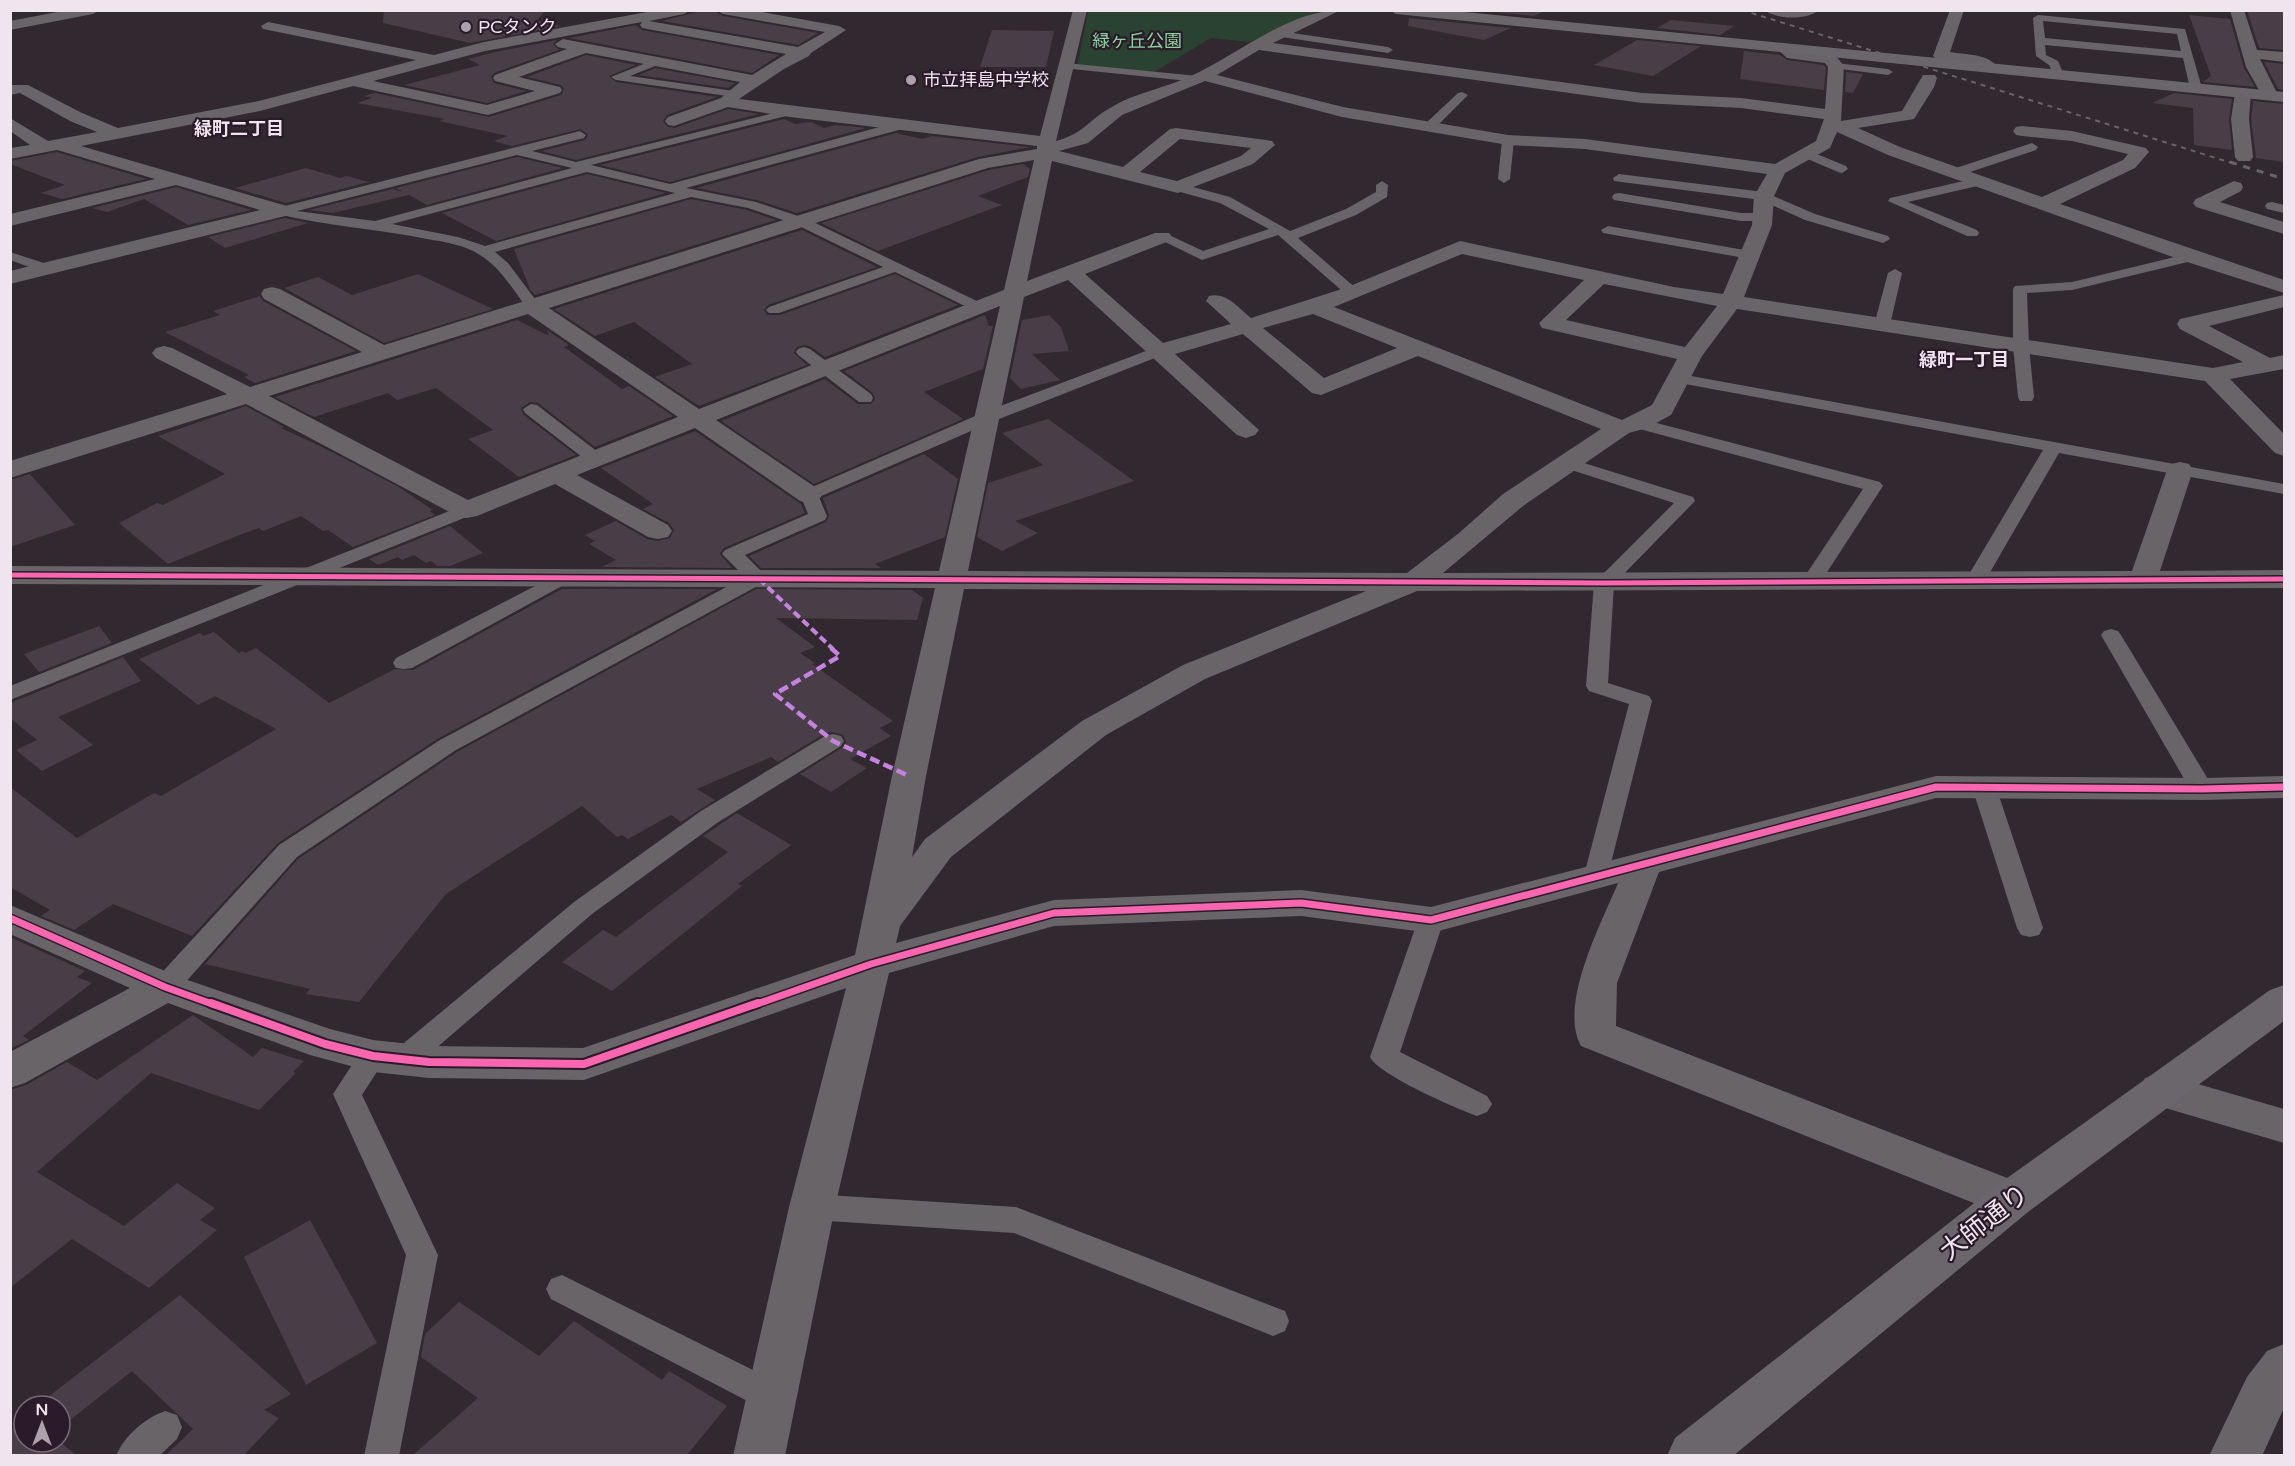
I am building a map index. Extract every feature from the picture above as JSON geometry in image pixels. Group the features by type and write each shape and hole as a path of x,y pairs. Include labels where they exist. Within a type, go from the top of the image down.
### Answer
{"street":[{"path":"10,26 93,10"},
{"path":"579,30 598,10"},
{"path":"10,154 260,106 484,47 631,22 684,10"},
{"path":"674,121 731,98 754,80 804,53 839,30 723,10"},
{"path":"759,1455 812,1208 876,944 909,776 1045,148 1080,10"},
{"path":"10,470 985,163 1082,139 1116,111 1201,78 1256,45 1334,10"},
{"path":"1396,10 2277,96"},
{"path":"1772,10 1782,13 1812,10"},
{"path":"1957,10 1941,56 1981,61 1991,68"},
{"path":"2237,10 2254,67 2277,96"},
{"path":"10,14 48,19"},
{"path":"631,22 804,53"},
{"path":"268,26 435,60"},
{"path":"532,38 754,80"},
{"path":"1256,45 1642,98 1741,103 1835,121 1908,115 1926,87 1929,78"},
{"path":"354,82 488,110 554,90 501,78 585,48"},
{"path":"1201,78 1342,112 1508,140 1585,144 1778,170 1824,144 1835,121 1836,66 1830,59 1792,55 1784,48"},
{"path":"2251,54 2284,57"},
{"path":"10,90 22,88 76,117 115,133"},
{"path":"2243,93 2240,119 2244,157"},
{"path":"731,98 790,112 902,125 1045,148 1125,174 1178,187 1247,160 1266,146 1176,133 1125,174"},
{"path":"1835,121 1894,151 2284,288"},
{"path":"10,123 52,146 282,211"},
{"path":"2022,131 2072,136 2140,152 2129,164 2043,204"},
{"path":"876,944 938,848 1094,728 1194,672 1415,581 1469,539 1513,500 1629,426 1662,410 1680,380 1690,355 1731,302 1762,225 1762,206 1778,170"},
{"path":"10,220 176,180"},
{"path":"2234,187 2203,203 2284,228"},
{"path":"10,278 282,211"},
{"path":"164,353 249,395 320,435 467,510 978,307 1162,237"},
{"path":"1159,351 1353,293 1460,247 1598,278 1731,302 2213,375 2275,363"},
{"path":"2262,280 2284,270"},
{"path":"1071,272 1246,430"},
{"path":"1598,278 1550,323 1690,355"},
{"path":"272,294 382,353"},
{"path":"1217,301 1321,388 1417,348"},
{"path":"2275,363 2188,324 2284,301"},
{"path":"533,306 809,495"},
{"path":"1314,306 1417,348 1629,426"},
{"path":"2213,375 2284,448"},
{"path":"2143,580 2180,470"},
{"path":"557,475 658,531"},
{"path":"10,575 1604,583 2284,579"},
{"path":"10,918 165,987 325,1044 388,1058 429,1062 584,1064 876,944 1054,913 1301,903 1431,920 1936,787 2202,789 2284,787"},
{"path":"1644,864 1597,983 1595,1035 2012,1199"},
{"path":"10,1072 165,987"},
{"name":"大師通り","path":"1693,1455 2012,1199 2284,1000"},
{"path":"2160,1090 2284,1126"},
{"path":"2235,1455 2278,1389"}],"lane":[{"path":"2059,75 2054,63 2041,56 2037,18 2181,31 2196,88"},
{"path":"1279,34 1388,50"},
{"path":"2040,41 2188,56"},
{"path":"656,62 615,77 731,98"},
{"path":"1066,66 1201,78"},
{"path":"1836,66 1888,72"},
{"path":"1429,127 1462,95"},
{"path":"373,225 790,112"},
{"path":"669,188 902,125"},
{"path":"282,211 579,135"},
{"path":"1504,180 1508,140"},
{"path":"1957,172 2032,147"},
{"path":"517,151 669,188 751,205 802,222 978,307"},
{"path":"1807,154 1842,169"},
{"path":"1619,178 1810,217 1883,239"},
{"path":"1972,234 1895,201 1981,181"},
{"path":"1162,237 1202,256 1284,234 1351,212 1382,195 1382,185"},
{"path":"1178,187 1225,200 1284,234 1353,293"},
{"path":"484,251 691,193"},
{"path":"1619,196 1741,217 1762,206"},
{"path":"282,211 302,217 373,225 458,241 484,251 502,266 533,306"},
{"path":"1608,230 1750,255"},
{"path":"13,256 48,269"},
{"path":"2026,397 2021,346 2020,289 2072,286 2191,257"},
{"path":"774,310 896,267"},
{"path":"1882,325 1895,273"},
{"path":"165,987 288,851 448,745 758,578 732,554 818,516 809,495 988,417 1159,351"},
{"path":"804,352 865,398"},
{"path":"1680,380 2284,489"},
{"path":"531,409 597,460"},
{"path":"1629,426 1874,486 1811,582"},
{"path":"1975,581 2054,447"},
{"path":"1568,463 1686,501 1604,583 1597,686 1641,701 1596,875"},
{"path":"10,694 467,510"},
{"path":"404,663 566,576"},
{"path":"2111,635 2202,789"},
{"path":"381,1455 422,1255 346,1094 388,1058 583,908 709,817 833,741"},
{"path":"1984,787 2030,928"},
{"path":"1431,920 1384,1057 1477,1104"},
{"path":"812,1208 1016,1220 1273,1321"},
{"path":"562,1289 771,1396"},
{"path":"133,1455 165,1426"}],"green space":[{"name":"緑ヶ丘公園","path":"1088,11 1320,11 1250,42 1211,38 1151,74 1077,67"}],"building":[{"name":"PCタンク","path":"384,10 546,10 536,21 561,26 470,43 383,23"},
{"path":"704,10 714,11 723,16 818,33 798,45 662,21"},
{"path":"1473,10 1546,10 1534,16"},
{"path":"2247,10 2284,12 2284,50 2259,48"},
{"path":"2189,15 2230,19 2244,68 2255,87 2203,82 2211,76"},
{"path":"1409,18 1511,28 1484,40 1408,26"},
{"path":"1671,20 1734,26 1720,35 1657,28"},
{"path":"636,25 642,30 779,55 752,73 569,38"},
{"path":"992,30 1054,31 1046,67 980,67"},
{"path":"557,40 553,44 559,50 494,73 491,77 494,83 526,91 487,103 404,85 480,65 468,59"},
{"path":"1637,40 1701,46 1653,76 1594,65"},
{"path":"1744,51 1780,55 1787,60 1824,65 1826,68 1824,90 1740,79"},
{"path":"586,55 636,65 609,76 616,82 717,97 667,115 663,121 668,127 675,128 728,109 759,114 576,160 541,151 585,140 588,135 581,129 512,146 494,141 508,136 439,121 445,119 357,103 372,98 364,96 375,93 489,117 561,95 564,89 561,85 527,77"},
{"path":"2264,62 2284,64 2284,90 2278,89"},
{"path":"655,68 735,83 728,88 639,75"},
{"path":"1846,72 1863,74 1853,93 1845,92"},
{"path":"2174,93 2232,99 2229,119 2232,150 2194,145 2193,108 2152,103"},
{"path":"2253,101 2284,104 2284,162 2256,158 2251,119"},
{"path":"784,119 795,124 811,122 824,128 836,125 866,128 670,182 600,165"},
{"path":"896,133 922,139 932,136 1030,147 978,157 797,213 757,200 696,188"},
{"path":"57,152 146,179 62,199 41,193 65,185 10,164 10,161"},
{"path":"517,157 563,168 427,205 409,195 333,213 309,210 393,189 403,192 396,188"},
{"path":"1023,164 1030,169 1028,177 978,196 1002,205 878,251 821,223 989,170"},
{"path":"306,168 340,178 346,176 369,182 286,203 235,188"},
{"path":"587,174 666,193 496,241 442,213"},
{"path":"176,187 251,210 188,225 144,199 107,212 92,208"},
{"path":"691,199 747,210 776,220 535,295 530,289 514,249"},
{"path":"285,218 308,223 225,248 208,237"},
{"path":"802,230 877,267 768,305 764,310 767,315 780,315 895,274 958,305 825,357 811,347 805,345 797,347 794,353 807,365 699,406 655,377 692,364 634,322 595,336 554,309"},
{"path":"418,274 493,309 384,343 284,288 318,277 352,295"},
{"path":"260,296 263,301 356,351 255,383 244,377 249,375 165,332 220,315 213,311"},
{"path":"985,315 989,326 993,326 983,369 924,392 963,419 814,484 721,421 825,379 858,404 871,404 875,399 873,393 844,371"},
{"path":"1049,315 1061,327 1069,351 1032,354 1060,380 1021,389 1010,378 1022,320"},
{"path":"517,320 549,336 547,330 569,345 564,347 622,389 629,386 673,416 595,447 538,403 530,402 521,408 524,415 576,455 519,477 468,439 493,430 436,388 397,400 388,393 314,417 275,397"},
{"path":"246,406 284,427 281,428 397,486 433,510 430,511 435,515 353,547 328,530 323,531 301,516 263,531 259,528 242,534 168,564 119,523 157,503 163,505 225,474 158,436"},
{"path":"1048,419 1134,481 1015,521 1038,533 1002,551 977,537 988,483 1043,465 1002,433"},
{"path":"695,431 801,504 805,513 724,548 720,554 732,568 602,567 616,560 589,544 595,541 585,535 616,521 647,539 658,541 670,538 674,530 669,523 643,509 653,504 601,468"},
{"path":"924,454 958,479 945,537 875,564 881,568 761,568 749,556 826,522 829,515 823,498"},
{"path":"30,474 75,525 10,547 10,480"},
{"path":"450,526 483,553 450,566 437,566 431,561 426,563 414,555 402,560 398,557 378,565 369,559"},
{"path":"562,589 717,589 439,738 278,843 192,936 113,904 74,930 41,916 50,910 10,887 10,787 77,838 154,793 161,796 276,729 215,696 198,705 139,659 200,633 203,636 214,632 239,653 256,648 329,703 395,669 413,670"},
{"path":"756,589 912,590 923,598 917,620 776,618 815,647 800,653 815,663 812,664 893,721 880,728 891,736 850,759 867,768 831,792 800,774 843,747 846,742 843,735 832,732 824,734 778,762 771,757 697,789 715,800 681,822 671,815 628,839 622,835 617,837 582,806 446,894 359,1002 306,994 310,989 205,964 298,859 457,752"},
{"path":"99,626 112,643 39,672 24,654"},
{"path":"123,657 141,681 58,717 93,745 42,771 16,750 37,740 10,718 10,703"},
{"path":"737,813 791,845 738,884 742,886 612,991 562,962 603,930 616,937 728,852 703,836"},
{"path":"10,937 85,971 77,977 92,983 23,1036 29,1040 10,1049"},
{"path":"193,1015 253,1057 262,1048 304,1061 293,1072 296,1073 259,1110 151,1073 37,1172 124,1226 177,1183 215,1208 200,1220 217,1230 149,1288 72,1239 10,1288 10,1090 26,1085 67,1062 97,1080"},
{"path":"310,1220 377,1343 306,1385 244,1257"},
{"path":"180,1295 291,1394 264,1410 279,1418 244,1455 166,1455 193,1429 132,1371 72,1418 72,1394 52,1394"},
{"path":"459,1302 539,1356 574,1321 662,1380 669,1371 727,1406 687,1455 413,1455 478,1398 421,1357 425,1334"},
{"path":"12,1429 12,1454 72,1454 72,1452 76,1455 10,1455 10,1431"}],"railway":[{"path":"1742,10 2235,164"},
{"path":"2230,162 2284,179"}],"marked path":[{"path":"759,579 840,656 775,694 833,741 909,776"}],"cycle path":[{"path":"10,575 1604,583 2284,579"},
{"path":"10,918 165,987 325,1044 373,1056 429,1062 584,1064 871,964 1054,913 1301,903 1431,920 1936,787 2202,789 2284,787"}],"place":[{"name":"PCタンク","path":"466,27"},
{"name":"市立拝島中学校","path":"911,80"}],"district":[{"name":"緑町二丁目","path":"239,129"},
{"name":"緑町一丁目","path":"1964,360"}]}
